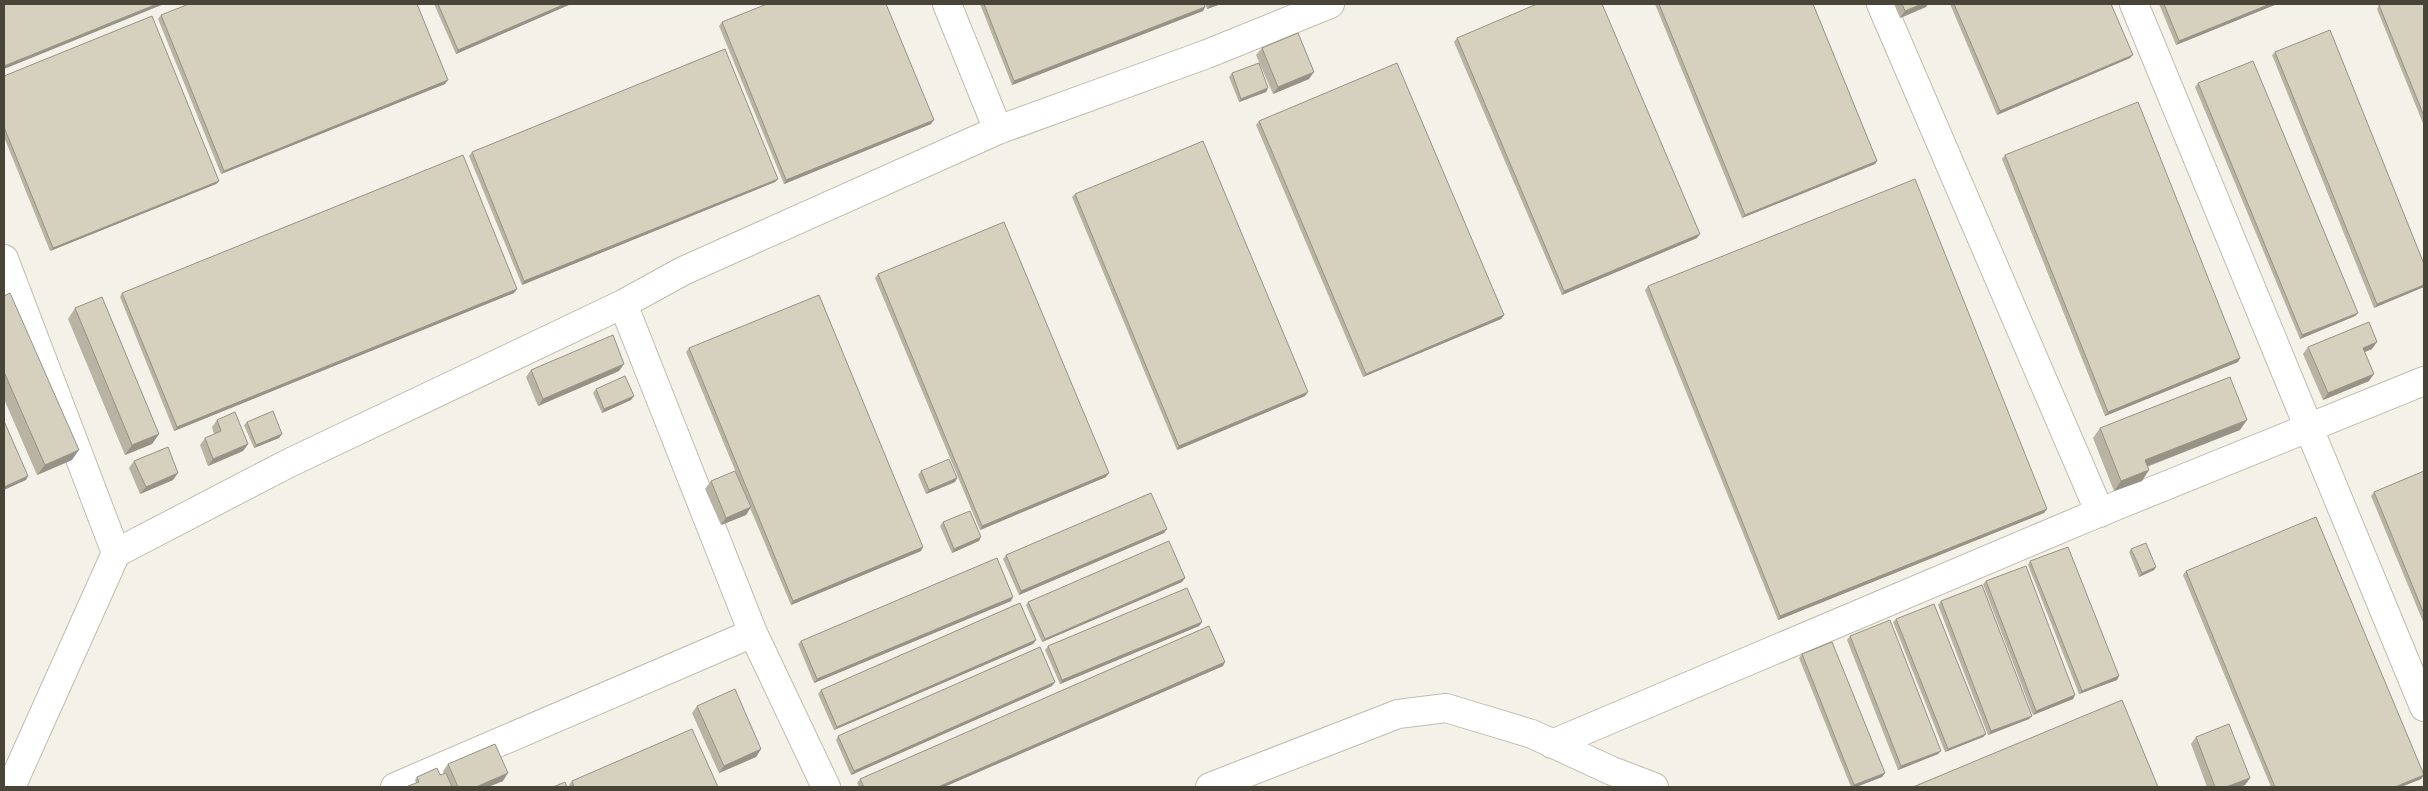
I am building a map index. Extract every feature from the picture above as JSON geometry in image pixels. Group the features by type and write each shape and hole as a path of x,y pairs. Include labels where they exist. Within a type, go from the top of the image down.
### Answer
{"lane":[{"path":"947,4 998,130"},
{"path":"12,787 116,553 287,464 623,304 683,271 998,130 1207,54 1330,4"},
{"path":"1881,4 2100,513"},
{"path":"2134,4 2424,707"},
{"path":"4,259 116,553"},
{"path":"623,304 753,633 826,787"},
{"path":"1552,744 2100,513 2424,381"},
{"path":"395,787 753,633"},
{"path":"1210,787 1398,714 1446,708 1532,734 1609,779 1654,787"}],"building":[{"path":"4,4 157,4 4,66"},
{"path":"189,4 417,4 448,80 224,171 161,15"},
{"path":"438,4 565,4 458,50"},
{"path":"767,4 886,4 934,120 786,180 722,22"},
{"path":"984,4 1204,4 1205,7 1014,81"},
{"path":"1537,4 1602,4 1700,234 1564,291 1457,38"},
{"path":"1659,4 1813,4 1877,161 1745,215"},
{"path":"1902,4 1922,4 1905,11"},
{"path":"1954,4 2111,4 2133,55 2000,111"},
{"path":"2164,4 2270,4 2179,41"},
{"path":"2424,4 2424,116 2379,5"},
{"path":"152,16 219,181 53,248 4,127 4,76"},
{"path":"2330,30 2424,264 2424,285 2377,304 2275,52"},
{"path":"1298,33 1314,72 1278,87 1262,48"},
{"path":"725,49 778,179 524,281 472,152"},
{"path":"2253,61 2358,313 2302,335 2198,83"},
{"path":"1259,63 1268,88 1241,99 1232,73"},
{"path":"1397,63 1504,315 1366,374 1259,121"},
{"path":"2138,102 2240,358 2108,412 2005,155"},
{"path":"1203,141 1308,392 1179,446 1075,194"},
{"path":"463,155 517,289 177,427 122,293"},
{"path":"1915,179 2047,509 1780,616 1648,286"},
{"path":"1004,222 1109,473 982,526 878,274"},
{"path":"10,293 79,450 45,465 4,372 4,296"},
{"path":"819,295 923,547 793,601 689,348"},
{"path":"102,297 159,434 132,445 75,308"},
{"path":"2369,322 2377,342 2363,348 2374,374 2328,393 2308,347"},
{"path":"613,335 624,364 543,399 531,370"},
{"path":"625,376 634,396 604,409 596,389"},
{"path":"2230,377 2247,420 2145,460 2149,470 2121,481 2100,428"},
{"path":"273,411 282,434 256,445 247,422"},
{"path":"235,412 248,444 213,459 205,438 221,431 217,420"},
{"path":"4,421 28,476 4,487"},
{"path":"168,447 178,473 146,487 134,461"},
{"path":"949,459 957,478 929,490 921,471"},
{"path":"735,471 751,507 726,518 711,481"},
{"path":"2424,471 2424,614 2374,492"},
{"path":"1151,493 1167,529 1021,591 1006,555"},
{"path":"970,511 981,537 954,549 943,522"},
{"path":"2316,517 2424,775 2395,787 2275,787 2186,571"},
{"path":"1169,541 1185,578 1045,639 1028,602"},
{"path":"2146,543 2156,567 2142,573 2131,549"},
{"path":"2068,547 2119,676 2082,691 2030,561"},
{"path":"997,558 1013,597 817,679 801,641"},
{"path":"2026,566 2075,695 2036,711 1986,581"},
{"path":"1982,585 2032,716 1991,731 1941,601"},
{"path":"1187,588 1202,622 1062,680 1048,646"},
{"path":"1020,603 1036,640 837,727 821,690"},
{"path":"1934,604 1986,734 1948,749 1896,619"},
{"path":"1890,620 1941,751 1901,766 1850,636"},
{"path":"1209,626 1225,662 938,787 864,787 860,779"},
{"path":"1832,642 1885,773 1854,785 1802,654"},
{"path":"1040,647 1055,682 854,771 838,736"},
{"path":"735,689 761,749 724,766 697,706"},
{"path":"2122,700 2158,787 1913,787"},
{"path":"2229,724 2250,778 2226,787 2215,787 2196,737"},
{"path":"692,729 718,787 574,787 572,781"},
{"path":"495,744 508,773 476,787 458,787 448,764"},
{"path":"437,768 440,775 446,773 452,787 408,787 419,782 417,777"},
{"path":"565,782 567,787 553,787"}]}
